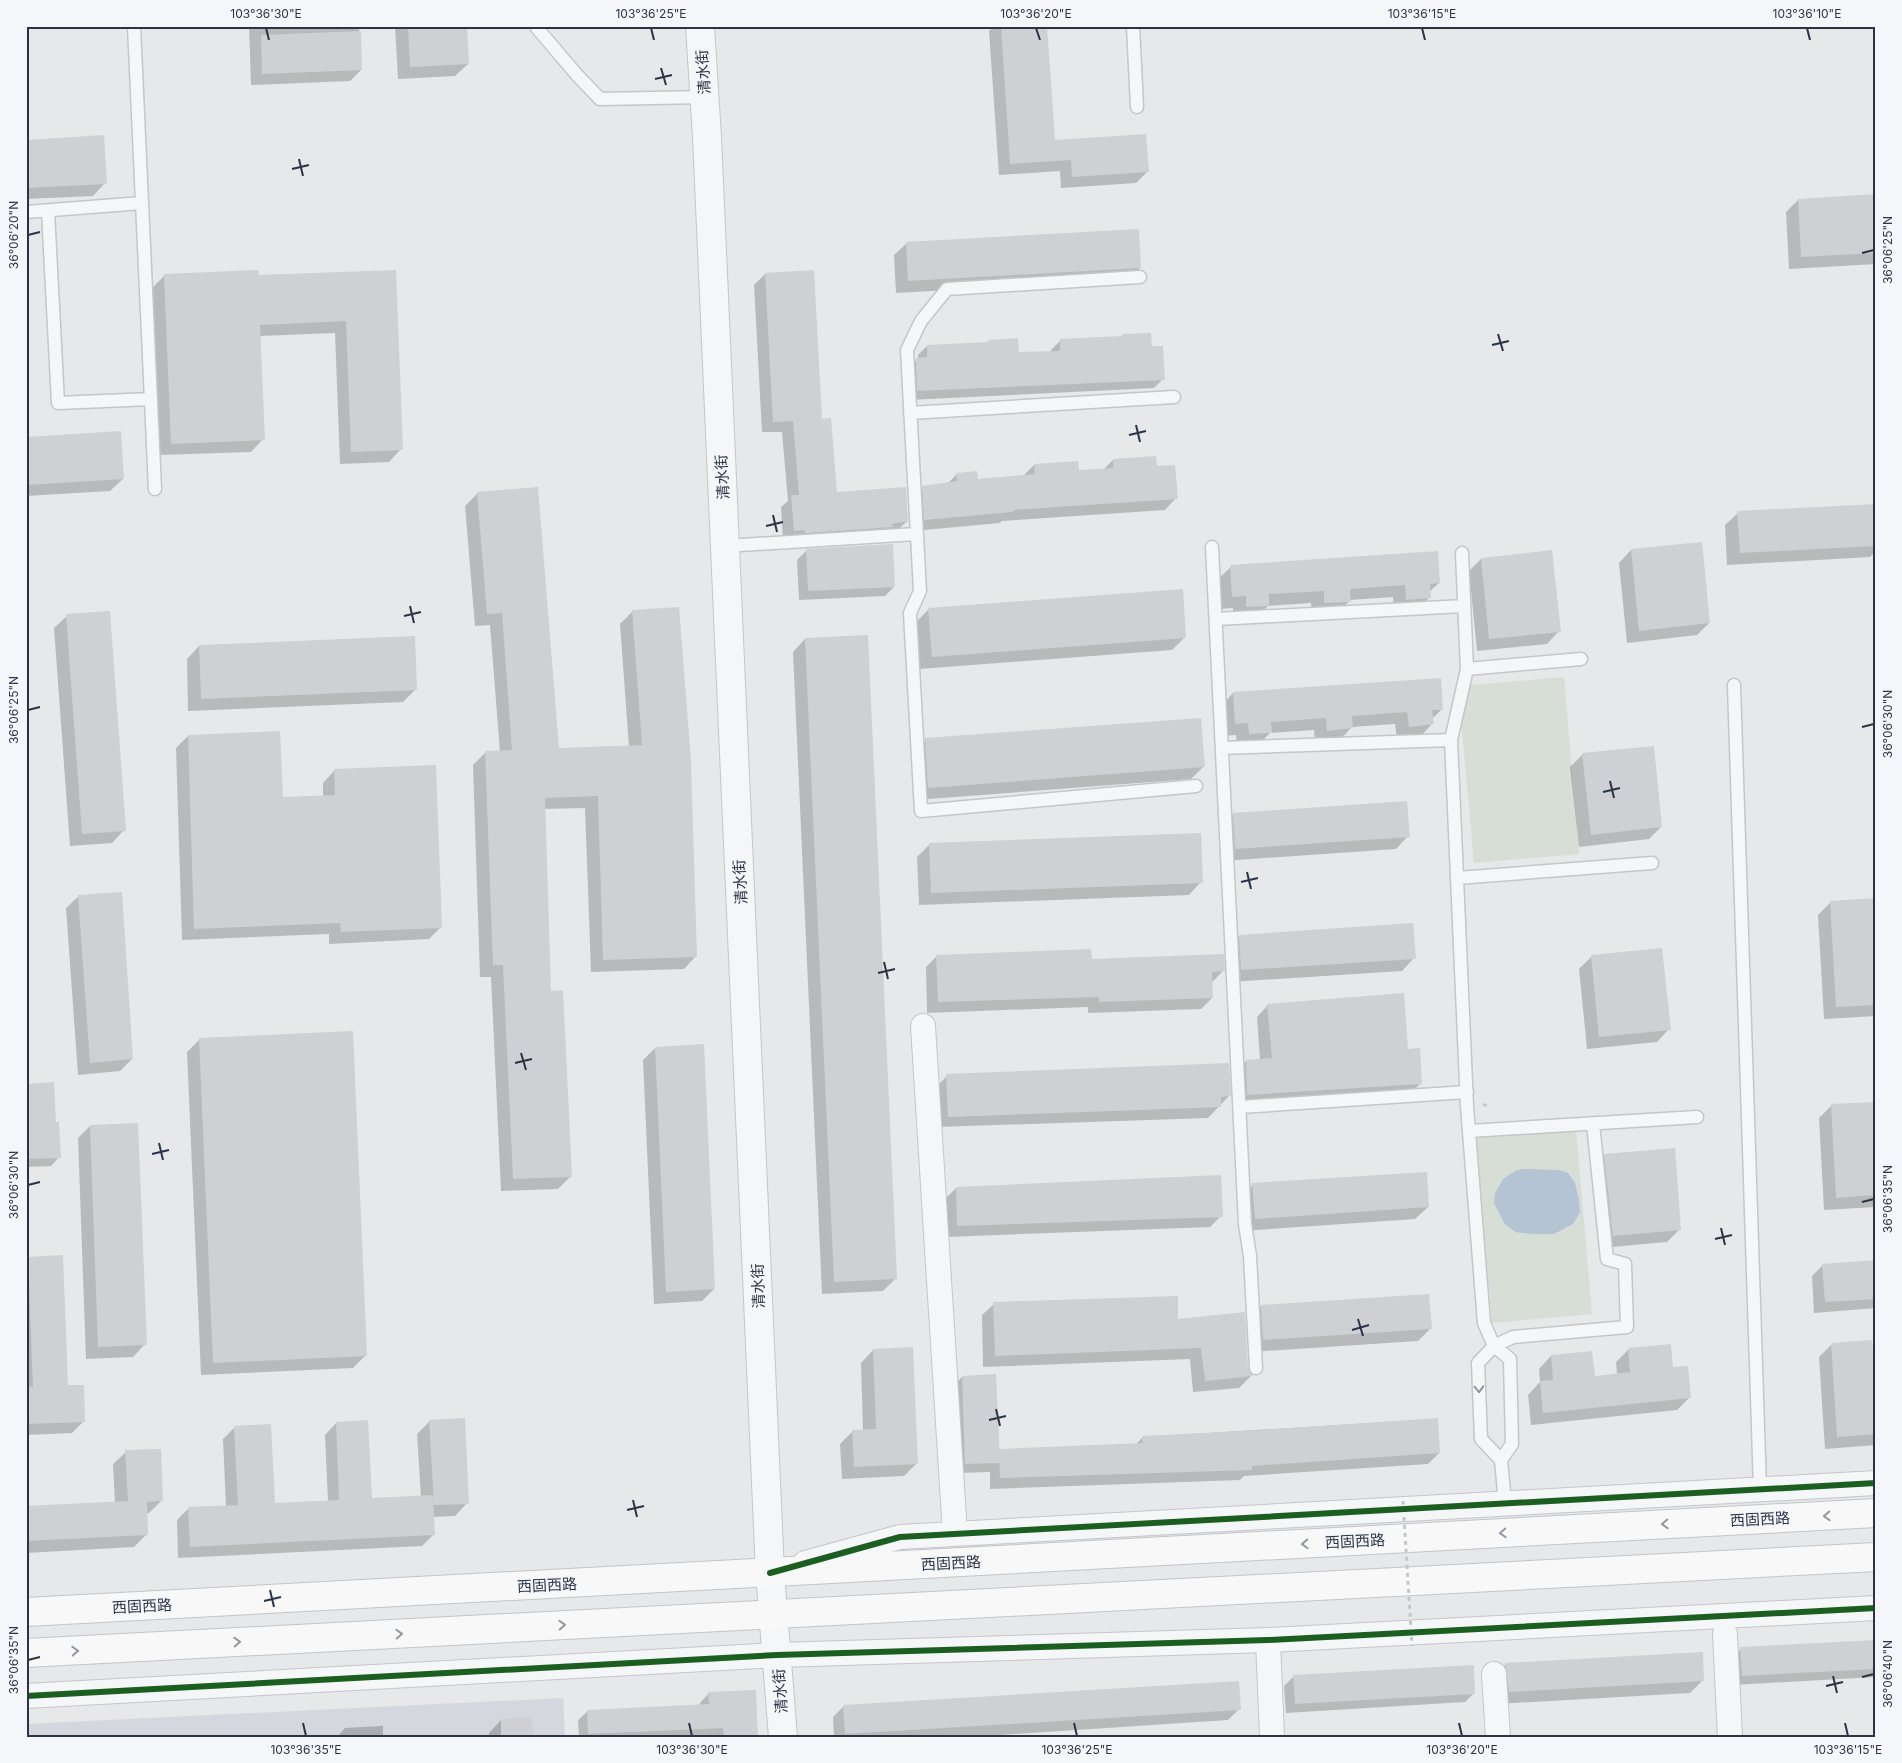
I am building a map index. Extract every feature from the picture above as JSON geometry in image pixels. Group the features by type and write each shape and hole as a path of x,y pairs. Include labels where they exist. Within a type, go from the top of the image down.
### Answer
{"main road":[{"name":"西固西路","path":"26,1612 1876,1513"},
{"path":"26,1653 1876,1557"}],"street":[{"name":"清水街","path":"700,26 705,97 770,1573 783,1737"},
{"path":"923,1026 955,1534"},
{"path":"770,1573 900,1537 1876,1483"},
{"path":"26,1696 777,1655 1268,1640 1876,1608"},
{"path":"1725,1634 1730,1737"},
{"path":"1268,1640 1272,1737"},
{"path":"1494,1674 1498,1737"}],"lane":[{"path":"134,26 155,490"},
{"path":"1133,26 1137,107"},
{"path":"536,28 600,99 705,97"},
{"path":"26,212 142,204"},
{"path":"48,210 58,403 151,399"},
{"path":"1140,277 947,289 921,321 907,350 920,591 910,613 920,811 1196,786"},
{"path":"910,412 1174,397"},
{"path":"725,546 916,534"},
{"path":"1212,547 1245,1224 1250,1256 1256,1368"},
{"path":"1462,553 1467,669 1451,740 1469,1132 1484,1323 1494,1346 1510,1358 1512,1444 1501,1460"},
{"path":"1216,619 1464,606"},
{"path":"1467,669 1581,659"},
{"path":"1734,685 1760,1489"},
{"path":"1222,748 1451,740"},
{"path":"1457,878 1652,863"},
{"path":"1240,1106 1467,1092"},
{"path":"1469,1132 1697,1117"},
{"path":"1505,1503 1501,1460 1481,1440 1478,1363 1494,1346 1513,1337 1627,1327 1625,1264 1607,1259 1593,1124"}],"path":[{"path":"1403,1501 1412,1646"}],"shaded area":[{"path":"1564,677 1579,854 1474,863 1458,686"},
{"path":"1576,1129 1592,1314 1492,1323 1476,1137"},
{"path":"563,1698 565,1737 26,1737 26,1724"}],"water":[{"path":"1523,1169 1559,1170 1568,1173 1575,1183 1579,1200 1580,1212 1573,1224 1554,1234 1534,1234 1515,1232 1504,1223 1494,1203 1495,1193 1503,1179 1515,1171"}],"building":[{"path":"408,26 467,26 469,64 410,67"},
{"path":"1001,26 1047,26 1055,140 1146,134 1149,172 1072,177 1071,160 1010,164"},
{"path":"361,31 362,70 262,74 261,35"},
{"path":"104,135 107,184 26,188 26,140"},
{"path":"1876,194 1876,253 1801,257 1798,199"},
{"path":"1139,229 1141,268 908,281 906,242"},
{"path":"258,270 259,275 396,270 403,450 351,452 346,321 260,325 265,440 171,444 164,274"},
{"path":"814,270 822,419 831,418 837,492 906,487 908,521 892,524 893,527 805,533 805,530 794,531 791,495 799,495 793,421 773,422 765,273"},
{"path":"1151,333 1152,346 1163,346 1165,380 917,391 916,358 927,357 927,345 989,342 989,340 1018,338 1019,352 1060,351 1060,339"},
{"path":"121,431 124,479 26,485 26,437"},
{"path":"1156,456 1157,466 1175,465 1178,499 1013,510 1013,512 924,520 922,486 957,481 956,473 977,471 978,479 1035,474 1034,464 1078,461 1079,470 1113,468 1113,459"},
{"path":"538,487 559,748 642,745 632,610 679,607 691,761 697,957 603,960 598,796 545,798 551,991 563,990 572,1177 513,1179 503,965 493,965 485,751 512,750 502,613 487,614 477,492"},
{"path":"1876,504 1876,546 1740,553 1737,511"},
{"path":"1702,542 1710,623 1639,631 1631,549"},
{"path":"893,544 895,587 808,591 806,549"},
{"path":"1552,550 1561,632 1489,639 1481,558"},
{"path":"1438,551 1440,583 1430,584 1431,598 1406,600 1405,585 1350,589 1351,602 1324,603 1324,591 1269,594 1269,606 1246,607 1246,596 1232,597 1230,565"},
{"path":"1183,589 1186,638 932,657 928,608"},
{"path":"110,611 126,831 82,834 66,614"},
{"path":"868,635 897,1279 834,1282 805,638"},
{"path":"415,636 417,690 201,699 199,645"},
{"path":"1441,678 1443,710 1432,710 1434,724 1409,727 1407,712 1352,716 1353,728 1327,731 1326,718 1271,722 1272,733 1249,734 1248,723 1235,724 1233,692"},
{"path":"1201,718 1205,767 928,788 925,738"},
{"path":"280,731 283,797 335,795 334,769 436,765 442,928 341,932 340,923 194,929 188,735"},
{"path":"1654,746 1662,827 1591,835 1582,753"},
{"path":"1407,801 1410,837 1235,849 1233,813"},
{"path":"1201,833 1203,883 931,893 929,843"},
{"path":"122,892 133,1059 90,1063 78,895"},
{"path":"1876,898 1876,1005 1836,1007 1830,901"},
{"path":"1413,923 1416,959 1241,970 1239,935"},
{"path":"1662,948 1671,1030 1599,1037 1591,955"},
{"path":"1091,949 1092,959 1224,954 1225,971 1212,972 1213,998 1099,1002 1099,997 938,1002 936,955"},
{"path":"1404,993 1408,1049 1420,1048 1422,1084 1247,1095 1246,1060 1272,1058 1267,1004"},
{"path":"353,1031 367,1356 213,1363 199,1038"},
{"path":"704,1044 715,1289 666,1292 655,1047"},
{"path":"1229,1063 1231,1096 1221,1097 1221,1107 948,1117 946,1074"},
{"path":"54,1082 56,1122 59,1122 61,1158 26,1159 26,1084"},
{"path":"1876,1102 1876,1195 1836,1198 1831,1104"},
{"path":"138,1123 147,1345 98,1347 90,1125"},
{"path":"1675,1148 1681,1230 1613,1236 1604,1154"},
{"path":"1427,1172 1429,1207 1255,1219 1252,1183"},
{"path":"1221,1175 1223,1217 957,1226 956,1187"},
{"path":"63,1255 68,1385 84,1385 85,1422 26,1424 26,1387 33,1387 28,1257"},
{"path":"1876,1260 1876,1299 1825,1302 1822,1264"},
{"path":"1429,1294 1432,1329 1263,1340 1261,1305"},
{"path":"1178,1296 1178,1319 1245,1312 1248,1368 1253,1376 1205,1381 1201,1348 995,1356 993,1302"},
{"path":"1872,1340 1876,1434 1837,1437 1831,1343"},
{"path":"1671,1344 1673,1367 1688,1366 1691,1398 1543,1413 1540,1381 1553,1380 1551,1355 1592,1351 1595,1376 1630,1372 1628,1348"},
{"path":"913,1347 918,1464 854,1467 852,1430 876,1429 873,1349"},
{"path":"996,1374 1000,1463 965,1464 962,1376"},
{"path":"465,1418 469,1504 434,1505 429,1420"},
{"path":"1438,1418 1440,1453 1252,1466 1252,1470 1000,1478 999,1449 1143,1443 1142,1436"},
{"path":"368,1420 372,1498 433,1495 435,1535 190,1547 188,1507 238,1505 234,1426 271,1424 275,1503 339,1500 336,1422"},
{"path":"161,1449 163,1501 147,1502 148,1535 26,1541 26,1506 128,1501 125,1450"},
{"path":"1876,1640 1876,1669 1742,1676 1740,1647"},
{"path":"1703,1652 1704,1681 1509,1692 1505,1663"},
{"path":"1474,1665 1475,1694 1295,1704 1293,1675"},
{"path":"1239,1681 1241,1710 845,1734 843,1705"},
{"path":"756,1690 758,1737 724,1737 723,1728 588,1734 587,1710 709,1704 708,1692"},
{"path":"532,1717 533,1737 501,1737 501,1719"}],"cycle path":[{"path":"770,1573 900,1537 1876,1483"},
{"path":"26,1696 777,1655 1268,1640 1876,1608"}]}
